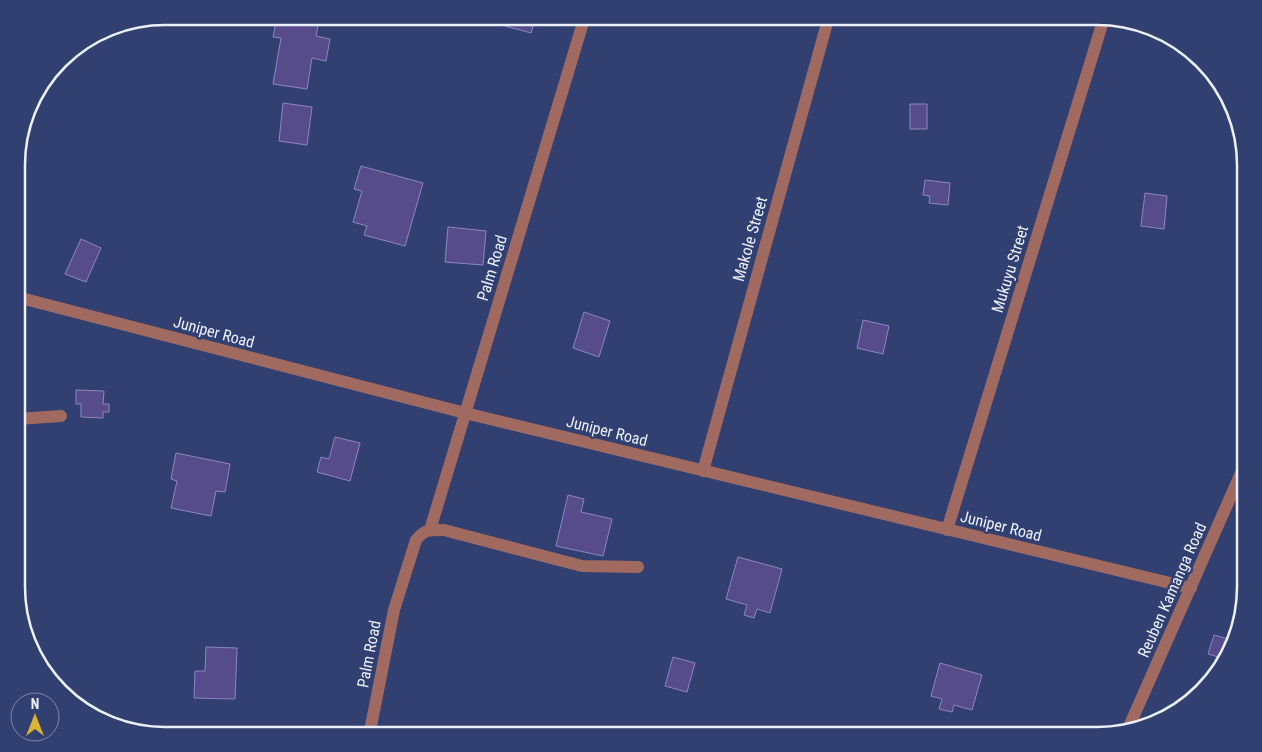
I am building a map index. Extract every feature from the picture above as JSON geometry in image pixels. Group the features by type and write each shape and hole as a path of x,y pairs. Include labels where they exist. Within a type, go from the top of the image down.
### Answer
{"street":[{"name":"Palm Road","path":"371,727 394,610 416,540 422,532 430,530 582,25"},
{"name":"Makole Street","path":"703,471 827,25"},
{"name":"Mukuyu Street","path":"947,530 1102,25"},
{"name":"Juniper Road","path":"25,300 465,414 1190,588"},
{"path":"25,419 62,416"},
{"name":"Reuben Kamanga Road","path":"1131,722 1237,482"},
{"path":"430,530 444,530 582,566 638,567"}],"building":[{"path":"275,25 318,25 316,36 330,39 326,61 312,58 307,89 273,84 281,38 273,37"},
{"path":"505,25 533,25 531,33"},
{"path":"283,103 312,107 307,145 279,141"},
{"path":"910,104 927,104 927,129 910,129"},
{"path":"361,166 423,183 405,246 364,235 367,226 353,222 362,191 354,189"},
{"path":"925,180 950,183 948,205 929,203 930,196 923,195"},
{"path":"1145,193 1167,196 1164,229 1141,226"},
{"path":"448,227 486,231 483,265 445,262"},
{"path":"81,239 101,248 86,282 65,274"},
{"path":"584,312 610,321 599,357 573,348"},
{"path":"863,320 889,326 883,354 857,348"},
{"path":"76,390 104,391 103,404 109,404 109,412 103,412 103,418 81,417 81,404 76,404"},
{"path":"335,437 360,443 350,481 317,472 321,457 329,459"},
{"path":"176,453 230,464 225,492 216,491 211,516 171,508 177,481 171,479"},
{"path":"568,495 584,499 581,512 612,519 603,556 556,546"},
{"path":"738,557 782,569 770,613 757,609 754,618 744,615 747,605 726,599"},
{"path":"1214,635 1227,638 1218,657 1208,654"},
{"path":"206,647 237,648 235,699 194,698 195,671 205,671"},
{"path":"673,657 695,663 687,692 665,686"},
{"path":"940,663 982,675 972,710 954,705 952,712 939,709 942,699 931,696"}]}
